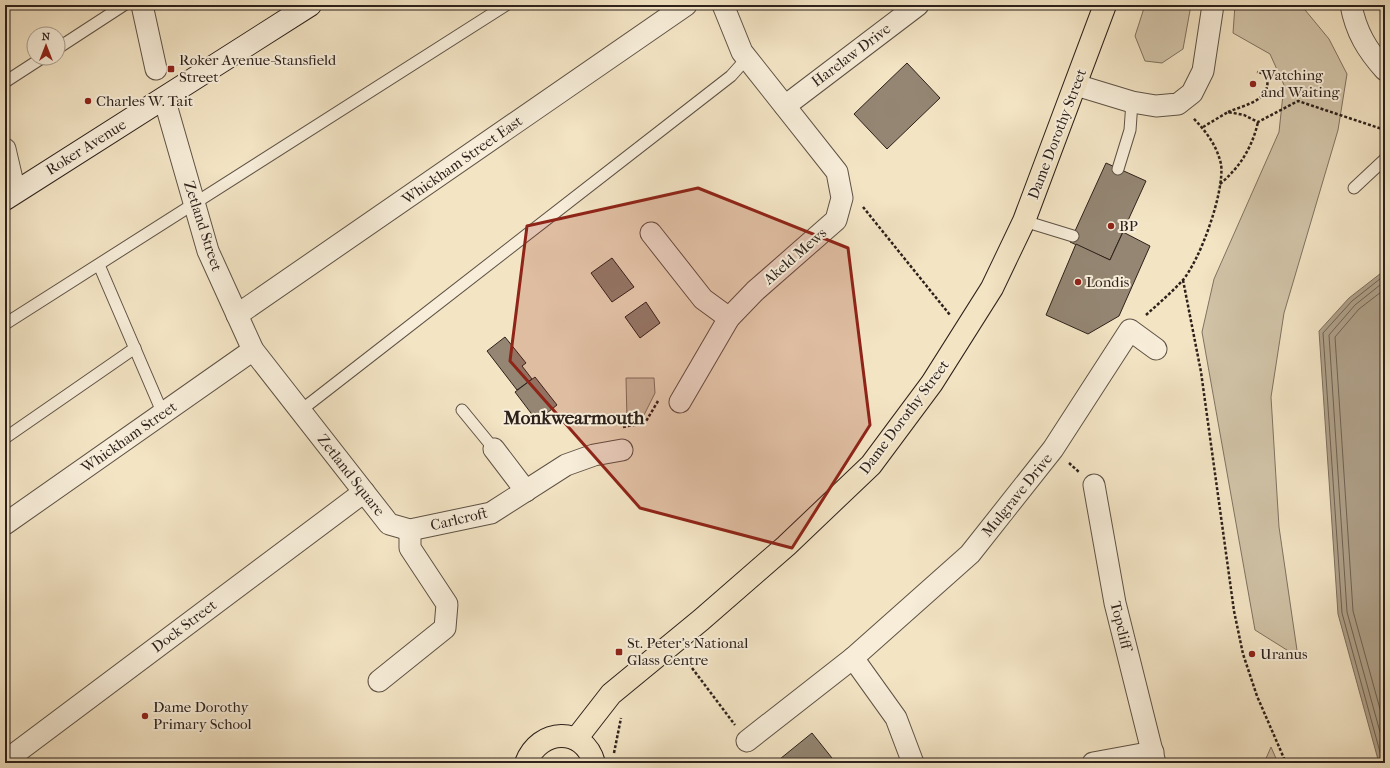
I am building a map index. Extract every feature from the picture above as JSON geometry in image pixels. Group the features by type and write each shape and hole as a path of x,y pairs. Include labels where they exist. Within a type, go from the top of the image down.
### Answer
{"main road":[{"name":"Dame Dorothy Street","path":"576,739 611,694 786,546 871,465 932,384 992,288 1024,221 1105,5"},
{"path":"526,763 530,753 537,745 546,739 556,736 566,736 576,739 585,746 592,755 594,763"}],"street":[{"path":"142,5 156,69"},
{"name":"Roker Avenue","path":"10,196 310,5"},
{"name":"Whickham Street East","path":"237,315 686,5"},
{"name":"Akeld Mews","path":"680,402 729,318 755,291 836,220 842,198 837,172 742,52 723,5"},
{"name":"Harelaw Drive","path":"785,106 918,5"},
{"path":"1076,84 1132,102 1156,106 1178,104 1192,93 1203,71 1213,5"},
{"path":"1351,5 1357,29 1368,51 1385,70"},
{"name":"Zetland Street","path":"164,98 208,251 253,350"},
{"path":"5,149 10,196"},
{"path":"651,234 703,299 729,318"},
{"path":"1130,330 1156,349"},
{"name":"Mulgrave Drive","path":"747,741 852,658 970,554 1054,450 1130,330"},
{"name":"Zetland Square","path":"253,350 389,524 410,530"},
{"name":"Whickham Street","path":"5,524 253,350"},
{"path":"494,450 526,491"},
{"name":"Carlcroft","path":"410,530 491,513 566,465 594,455 622,450"},
{"name":"Topcliff","path":"1094,485 1115,603 1154,758"},
{"name":"Dock Street","path":"5,761 364,492"},
{"path":"379,681 445,628 448,604 410,548 410,530"},
{"path":"852,658 896,718 913,763"},
{"path":"1092,763 1154,758"}],"lane":[{"path":"66,43 124,5"},
{"path":"5,324 506,5"},
{"path":"300,411 731,76 747,58"},
{"path":"5,82 30,66"},
{"path":"1118,168 1130,130 1132,102"},
{"path":"1354,188 1385,159"},
{"path":"1024,221 1073,236"},
{"path":"99,265 163,414"},
{"path":"5,438 134,348"},
{"path":"462,410 494,450"}],"path":[{"path":"1203,127 1228,112 1251,103 1266,92 1266,74 1257,72"},
{"path":"1258,122 1298,101 1385,130"},
{"path":"1130,330 1183,280 1200,248 1213,216 1220,184 1221,165 1216,148 1203,127 1178,104"},
{"path":"1228,112 1244,115 1258,122"},
{"path":"1220,184 1234,172 1247,153 1255,137 1258,122"},
{"path":"842,198 862,207 964,333"},
{"path":"1183,280 1201,372 1234,610 1243,654 1257,696 1286,763"},
{"path":"622,450 620,428 645,423 664,391 680,402"},
{"path":"1054,450 1094,485"},
{"path":"673,642 747,741"}],"highlighted area":[{"path":"698,188 848,248 870,425 792,548 640,508 510,361 527,226"}],"shaded area":[{"path":"1145,5 1191,5 1183,49 1162,63 1145,61 1135,36"},
{"path":"1235,5 1301,5 1329,39 1347,74 1338,130 1284,313 1271,397 1279,527 1298,657 1255,630 1202,332 1214,279 1279,132 1284,85 1270,54 1233,33"},
{"path":"626,378 654,378 655,393 642,419 627,420"},
{"path":"1271,747 1278,763 1264,763"}],"water":[{"path":"1385,270 1385,763 1379,763 1338,614 1319,331 1349,298"}],"building":[{"path":"907,63 940,98 887,149 854,114"},
{"path":"1106,163 1146,181 1110,260 1070,242"},
{"path":"1123,232 1150,246 1119,316 1088,334 1046,315 1076,244 1110,260"},
{"path":"612,258 634,287 612,302 591,273"},
{"path":"646,302 660,323 640,338 625,317"},
{"path":"505,337 526,363 522,366 532,379 517,390 487,351"},
{"path":"535,377 557,405 537,421 515,392"},
{"path":"812,733 836,763 775,763"}],"place":[{"name":"Roker Avenue-Stansfield Street","path":"171,69"},
{"name":"Watching and Waiting","path":"1253,84"},
{"name":"Charles W. Tait","path":"88,101"},
{"name":"BP","path":"1111,226"},
{"name":"Londis","path":"1078,282"},
{"name":"St. Peter's National Glass Centre","path":"619,652"},
{"name":"Uranus","path":"1252,654"},
{"name":"Dame Dorothy Primary School","path":"145,716"}],"district":[{"name":"Monkwearmouth","path":"574,418"}]}
